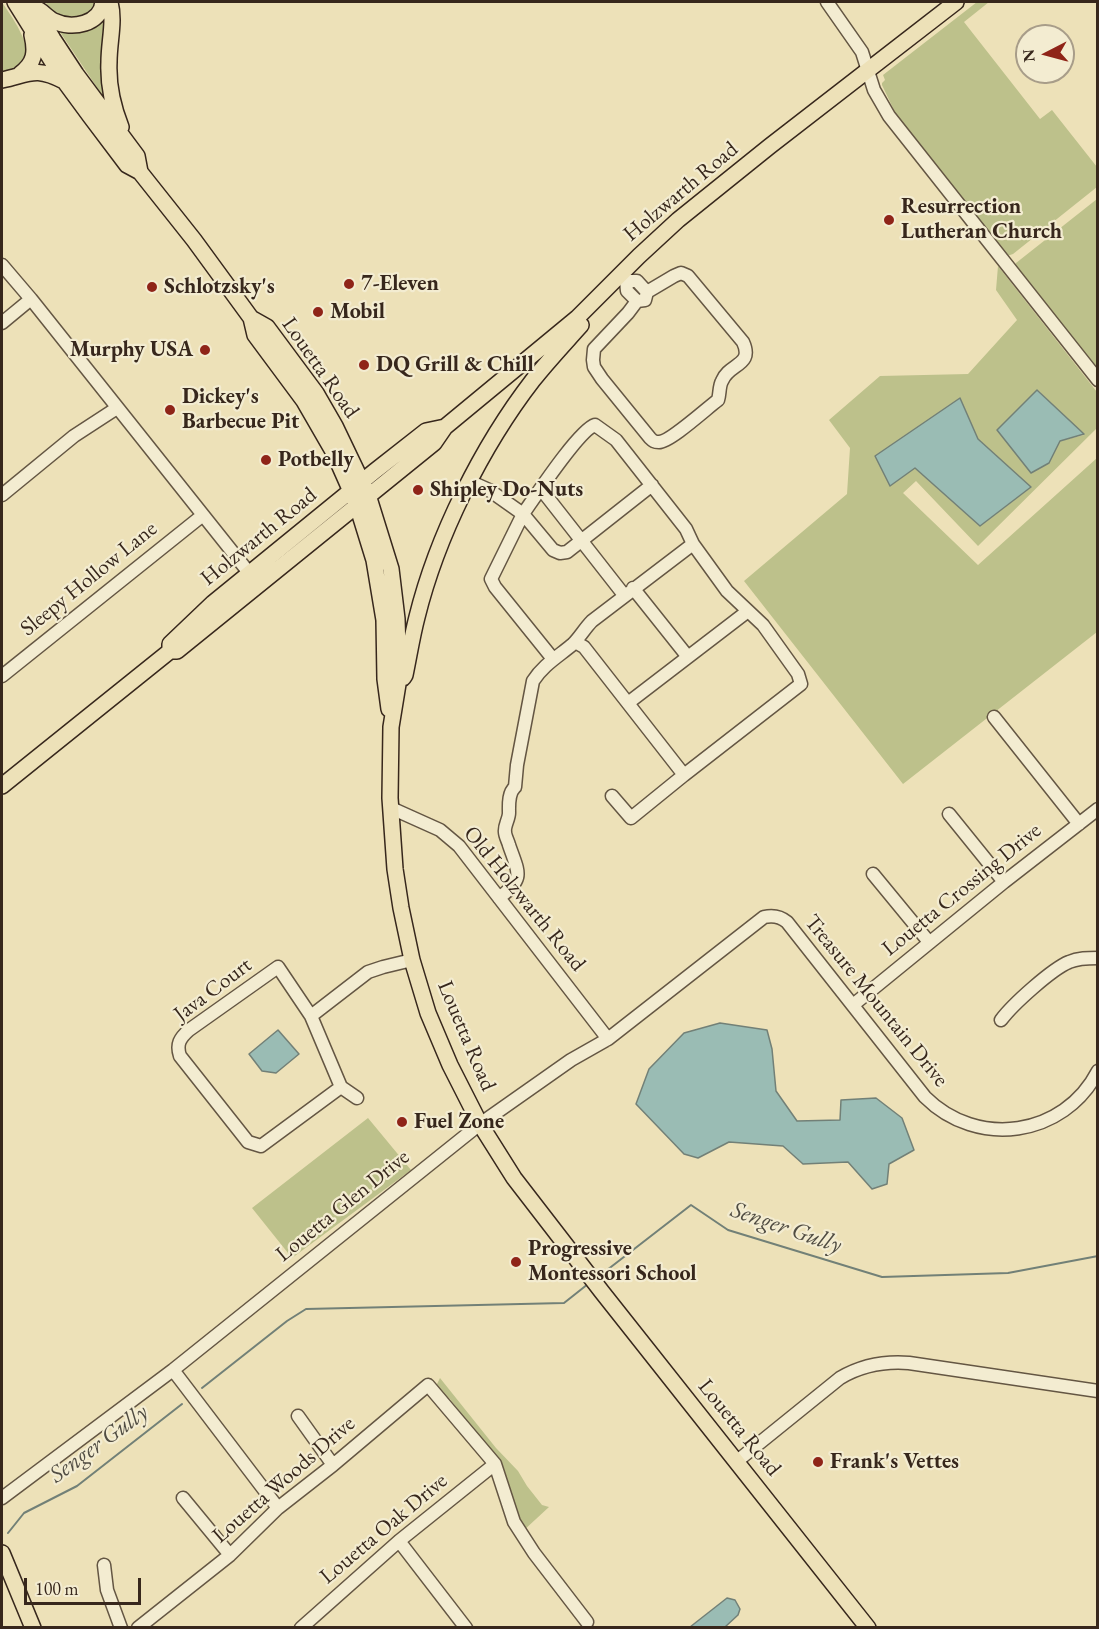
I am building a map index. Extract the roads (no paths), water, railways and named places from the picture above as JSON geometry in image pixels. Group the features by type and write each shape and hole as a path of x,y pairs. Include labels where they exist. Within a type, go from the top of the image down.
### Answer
{"main road":[{"name":"Louetta Road","path":"15,2 65,82 127,165 140,172 252,318 267,327 316,393 347,449 360,493 380,590 384,620 385,680 392,727"},
{"path":"32,3 54,21 65,25 76,25 87,23 96,17 103,2"},
{"path":"110,2 112,30 109,77 117,118 128,143"},
{"name":"Holzwarth Road","path":"2,786 170,651 177,651 254,579 360,493 435,443 445,427 623,278 678,220 956,2"},
{"name":"Louetta Road","path":"32,3 76,74 137,156 140,172"},
{"path":"20,74 30,65 34,57 35,48 30,28"},
{"path":"2,80 20,74 42,73 51,74 65,82"},
{"path":"398,684 405,675 417,617 437,555 470,481 503,423 533,380 589,317 603,293"},
{"name":"Louetta Road","path":"252,318 255,335 304,400 360,493 391,568 397,619 398,684 392,727 391,808 395,869 412,960 428,1013 453,1071 480,1124 514,1178 868,1628"},
{"name":"Holzwarth Road","path":"254,579 333,524 386,463 426,431 445,427"},
{"path":"347,449 368,464 386,463"},
{"path":"333,524 350,524 368,536"},
{"path":"2,1553 33,1628"}],"street":[{"path":"827,2 862,52 874,90 889,116 1098,380"},
{"path":"2,265 254,579"},
{"path":"681,273 688,276 743,342 746,350 743,360 726,374 721,382 718,400 660,442 650,438 602,379 592,360 594,349 637,301 645,300 647,292 674,276 681,273"},
{"path":"637,301 627,291 623,278 637,281 647,292"},
{"path":"2,323 31,299"},
{"path":"2,495 74,436 117,408"},
{"path":"553,659 491,579 523,514 577,440 590,426 595,425 616,440 652,484 686,529 693,544 727,591 763,625 775,641 798,674 801,684 631,818 612,796"},
{"path":"470,481 489,490 523,514 553,550 560,553 567,552 652,484"},
{"path":"541,489 581,541 688,657"},
{"name":"Sleepy Hollow Lane","path":"2,676 203,515"},
{"path":"499,898 513,887 518,879 518,868 504,831 512,789 515,787 533,681 553,659 575,642 592,621 693,544"},
{"path":"628,703 748,611"},
{"path":"575,642 584,646 684,775"},
{"path":"994,717 1079,824"},
{"name":"Old Holzwarth Road","path":"391,808 428,824 459,846 608,1039"},
{"name":"Louetta Crossing Drive","path":"853,1005 1098,809"},
{"path":"949,814 1004,882"},
{"path":"873,874 929,942"},
{"name":"Louetta Glen Drive","path":"2,1498 172,1370 480,1124 571,1060 608,1039 760,919 775,916"},
{"name":"Treasure Mountain Drive","path":"775,916 787,922 929,1102 952,1118 996,1130 1032,1126 1061,1112 1082,1095 1098,1071"},
{"path":"1001,1020 1016,1004 1063,965 1076,959 1098,958"},
{"path":"357,1098 336,1091 311,1016 368,972 383,966 412,960"},
{"name":"Java Court","path":"311,1016 278,967 189,1030 178,1043 178,1050 180,1056 248,1142 261,1146 336,1091"},
{"path":"736,1462 840,1378 857,1369 876,1364 909,1363 1098,1391"},
{"path":"172,1370 278,1508"},
{"name":"Louetta Woods Drive","path":"138,1628 230,1555 278,1508 428,1385 495,1464"},
{"path":"298,1416 333,1465"},
{"path":"495,1464 514,1522 534,1553 587,1622"},
{"name":"Louetta Oak Drive","path":"301,1628 399,1541 495,1464"},
{"path":"183,1498 230,1555"},
{"path":"399,1541 466,1628"},
{"path":"104,1565 107,1590 121,1628"}],"water":[{"path":"1037,390 1084,434 1060,441 1049,463 1031,473 997,430"},
{"path":"960,398 978,439 1031,487 980,526 915,468 890,486 875,456"},
{"path":"720,1023 767,1030 772,1049 776,1091 797,1121 840,1120 841,1100 876,1098 902,1118 914,1150 889,1164 887,1184 872,1189 848,1162 803,1164 783,1146 729,1142 698,1158 684,1154 636,1104 649,1069 684,1033"},
{"path":"278,1030 299,1054 276,1073 262,1071 249,1054"},
{"path":"727,1598 735,1600 740,1609 738,1615 725,1627 690,1627"}],"waterway":[{"name":"Senger Gully","path":"598,1277 691,1205 728,1230 882,1277 1008,1273 1098,1256"},
{"name":"Senger Gully","path":"202,1388 287,1321 306,1309 564,1303 588,1284"},
{"name":"Senger Gully","path":"8,1533 24,1513 77,1486 182,1404"}],"place":[{"name":"Resurrection Lutheran Church","path":"889,220"},
{"name":"7-Eleven","path":"349,284"},
{"name":"Schlotzsky's","path":"152,287"},
{"name":"Mobil","path":"318,312"},
{"name":"Murphy USA","path":"205,350"},
{"name":"DQ Grill & Chill","path":"364,365"},
{"name":"Dickey's Barbecue Pit","path":"170,410"},
{"name":"Potbelly","path":"266,460"},
{"name":"Shipley Do-Nuts","path":"418,490"},
{"name":"Fuel Zone","path":"402,1122"},
{"name":"Progressive Montessori School","path":"516,1262"},
{"name":"Frank's Vettes","path":"818,1462"}]}
